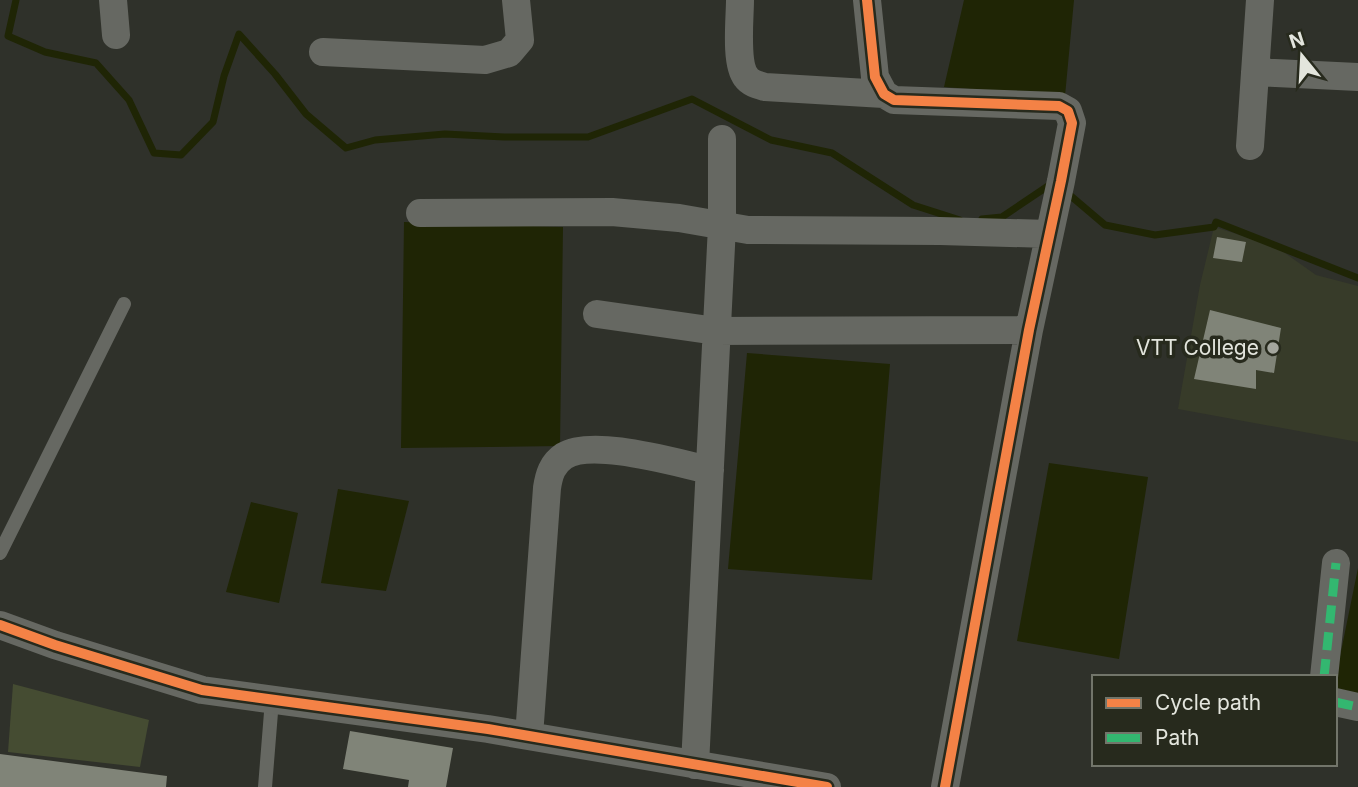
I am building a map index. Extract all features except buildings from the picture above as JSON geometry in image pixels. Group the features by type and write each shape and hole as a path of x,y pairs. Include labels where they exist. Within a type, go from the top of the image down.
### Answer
{"street":[{"path":"113,0 116,35"},
{"path":"323,52 485,60 509,53 520,40 516,0"},
{"path":"740,0 740,61 745,76 765,88 884,94 894,100 1059,106 1068,111 1072,123 1029,330 944,787"},
{"path":"867,0 875,77 884,94"},
{"path":"1250,146 1260,0"},
{"path":"1255,72 1358,77"},
{"path":"695,765 722,226 722,138"},
{"path":"420,213 611,212 748,230 1049,234"},
{"path":"597,314 716,331 1029,330"},
{"path":"529,736 547,488 550,472 555,464 566,454 608,449 709,470"},
{"path":"1324,675 1336,563"},
{"path":"2,629 202,690 529,736 799,785 827,787"},
{"path":"1337,702 1358,707"}],"lane":[{"path":"0,553 124,304"},
{"path":"265,787 272,700"}],"shaded area":[{"path":"964,0 1074,0 1065,96 944,87"},
{"path":"404,222 563,227 560,446 401,448"},
{"name":"VTT College","path":"1214,227 1275,246 1316,275 1358,286 1358,442 1178,409 1200,285"},
{"path":"747,353 890,364 872,580 728,569"},
{"path":"1049,463 1148,477 1119,659 1017,641"},
{"path":"338,489 409,501 386,591 321,583"},
{"path":"251,502 298,513 279,603 226,592"},
{"path":"1358,568 1358,695 1337,693 1336,675"},
{"path":"13,684 149,720 140,767 8,752"}],"waterway":[{"path":"16,0 8,36 45,52 96,63 129,100 154,153 181,155 213,122 224,76 239,34 306,114 346,148 375,140 445,134 588,137 692,99 771,140 832,153 913,205 960,220"},
{"path":"982,219 1002,217 1051,184"},
{"path":"1065,191 1105,225 1155,235 1214,227 1216,222 1358,278"}],"marked path":[{"path":"1324,675 1336,563"},
{"path":"1337,702 1358,707"}],"cycle path":[{"path":"867,0 875,77 884,94 894,100 1059,106 1068,111 1072,123 1029,330 945,787"},
{"path":"0,625 55,645 202,690 488,729 827,787"}],"place":[{"name":"VTT College","path":"1273,348"}]}
